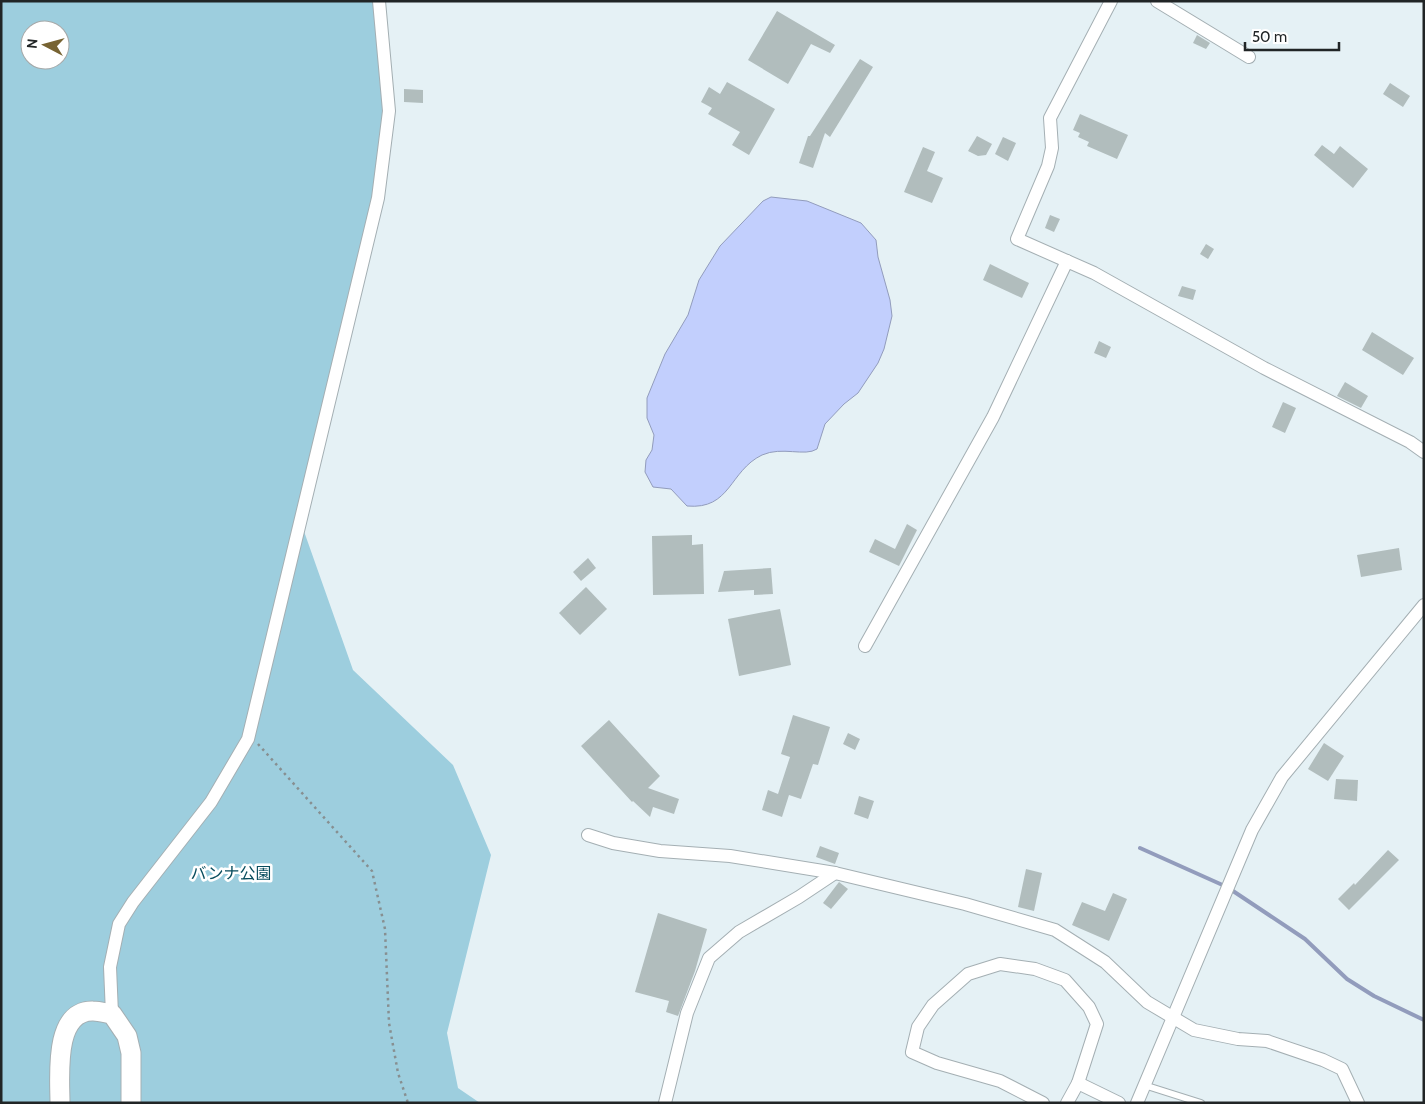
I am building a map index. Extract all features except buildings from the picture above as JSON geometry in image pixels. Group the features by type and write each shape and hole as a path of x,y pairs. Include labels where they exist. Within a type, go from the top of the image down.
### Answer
{"street":[{"path":"131,1103 131,1053 127,1036 111,1007 112,951 119,924 133,902 211,802 250,735 378,198 388,111 379,1"},
{"path":"1112,1 1050,118 1052,148 1048,166 1017,239 1094,273 1264,368 1410,442 1424,452"},
{"path":"1157,1 1249,57"},
{"path":"865,646 993,417 1066,261"},
{"path":"1137,1103 1252,830 1282,777 1424,605"},
{"path":"588,835 613,843 660,851 730,856 835,873 965,904 1056,930 1105,962 1147,1002 1194,1030 1238,1039 1267,1041 1324,1060 1342,1069 1358,1103"},
{"path":"665,1103 688,1013 709,958 739,932 799,897 835,873"},
{"path":"1043,1103 1000,1081 937,1063 912,1052 918,1027 934,1004 968,974 1000,964 1035,969 1065,980 1089,1007 1097,1024 1078,1083 1066,1103"},
{"path":"60,1103 59,1053 65,1032 76,1017 91,1010 111,1007"},
{"path":"1078,1083 1119,1103"}],"lane":[{"path":"1144,1085 1201,1103"}],"path":[{"path":"250,735 372,871 385,929 390,1023 398,1073 408,1103"}],"green space":[{"name":"バンナ公園","path":"1,1 379,1 389,111 378,198 300,520 353,670 453,765 491,855 447,1033 458,1088 480,1103 1,1103"}],"shaded area":[{"path":"771,197 807,201 861,223 876,240 878,257 890,300 892,316 884,349 878,363 858,393 844,404 825,424 817,449 806,452 777,451 762,455 751,462 729,488 713,502 702,506 687,506 671,489 653,487 645,472 646,460 652,450 654,435 647,418 647,398 665,354 688,315 699,280 720,246 763,201"}],"waterway":[{"path":"1140,848 1227,887 1305,939 1347,979 1374,996 1424,1020"}]}
